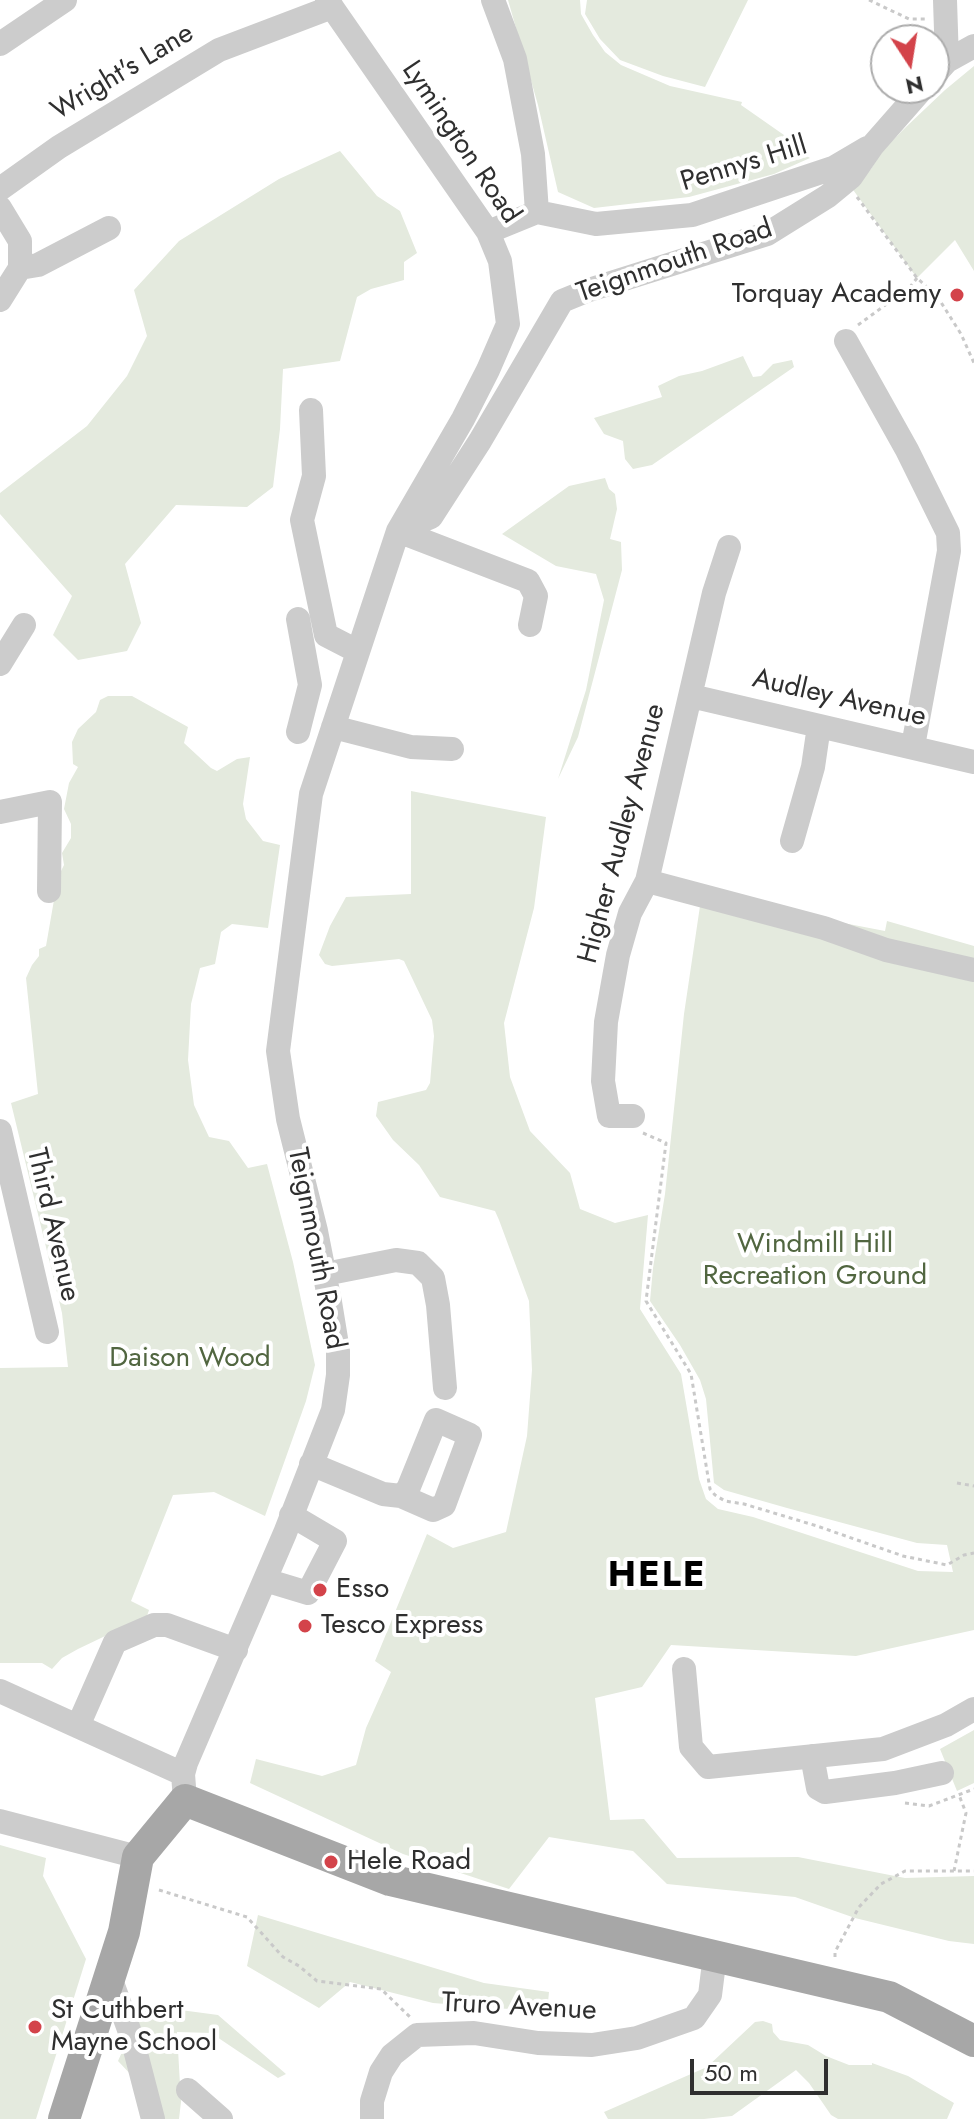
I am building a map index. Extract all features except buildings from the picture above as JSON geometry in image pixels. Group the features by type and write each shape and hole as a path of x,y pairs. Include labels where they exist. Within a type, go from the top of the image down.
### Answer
{"main road":[{"name":"Teignmouth Road","path":"64,2119 110,1977 136,1870 184,1787"},
{"path":"184,1787 390,1880 889,1997 974,2041"}],"street":[{"path":"488,232 537,212 533,154 515,59 493,0"},
{"name":"Wright's Lane","path":"0,189 59,147 219,50 329,4"},
{"name":"Lymington Road","path":"329,4 488,232 500,261 508,324 463,419"},
{"path":"0,44 49,5"},
{"path":"950,62 974,46"},
{"name":"Teignmouth Road","path":"398,531 431,517 480,441 562,301 767,234 828,196 851,177 873,145 909,104"},
{"name":"Pennys Hill","path":"537,212 596,224 692,215 833,168 873,145"},
{"path":"0,208 20,241 20,268 0,300"},
{"path":"20,268 38,265 109,228"},
{"path":"846,341 907,450 948,533 949,551 913,746"},
{"path":"311,410 314,476 302,520 326,635 357,651"},
{"name":"Teignmouth Road","path":"184,1787 333,1410 338,1375 338,1351 325,1274 288,1119 278,1051 311,794 398,531 463,419"},
{"path":"398,531 528,581 536,596 530,625"},
{"name":"Higher Audley Avenue","path":"633,1116 609,1116 602,1056 606,1022 618,955 630,913 647,881 714,593 729,547"},
{"path":"298,619 310,685 298,732"},
{"path":"0,664 24,625"},
{"name":"Audley Avenue","path":"691,696 974,762"},
{"path":"306,700 335,719 411,747 452,749"},
{"path":"792,841 813,767 819,726"},
{"path":"0,812 50,802 49,891"},
{"path":"647,881 824,928 886,950 974,970"},
{"name":"Third Avenue","path":"0,1131 47,1332"},
{"path":"325,1274 396,1260 418,1263 433,1278 445,1388"},
{"path":"311,1464 383,1494 401,1496"},
{"path":"265,1580 308,1593 335,1541 291,1515"},
{"path":"78,1726 115,1642 154,1625 167,1625 236,1650"},
{"path":"684,1669 691,1747 708,1767 883,1749 946,1725 974,1709"},
{"path":"0,1691 78,1726 184,1787"},
{"path":"812,1756 818,1788 825,1792 942,1773"},
{"path":"0,1821 136,1870"},
{"name":"Truro Avenue","path":"371,2119 372,2101 381,2072 392,2055 417,2035 474,2033 538,2043 592,2045 637,2038 694,2018 710,1995 715,1955"},
{"path":"110,1977 132,2038 153,2119"},
{"path":"188,2090 221,2119"}],"path":[{"path":"869,0 909,19 945,10"},
{"path":"851,187 917,278 937,296 961,334 974,363"},
{"path":"846,341 846,334 910,287 917,278"},
{"path":"633,1116 639,1130 666,1143 646,1301 691,1374 710,1489 725,1501 817,1526 903,1556 947,1565 974,1553"},
{"path":"957,1483 974,1486"},
{"path":"954,1871 966,1813 959,1795 972,1791"},
{"path":"136,1870 247,1917 283,1957 317,1981 381,1989 411,2018 417,2035"},
{"path":"833,1983 835,1952 859,1907 881,1884 905,1871 974,1871"}],"green space":[{"path":"508,0 580,0 581,14 593,35 605,52 621,65 670,86 742,102 741,105 794,142 792,147 810,158 774,174 689,197 594,208 558,192 538,105"},
{"path":"587,0 748,0 705,87 620,60 600,39 585,14"},
{"path":"974,66 974,271 955,240 917,278 851,187 871,169 882,151 930,104 950,104 950,86"},
{"path":"340,151 377,196 400,211 417,253 404,262 404,280 371,289 357,297 340,361 283,369 273,487 247,507 176,505 125,564 141,623 127,651 78,660 53,635 72,596 0,514 0,493 87,426 127,376 147,336 134,290 179,241 279,179"},
{"path":"743,356 753,377 761,376 773,364 792,360 794,367 652,465 633,469 625,459 623,441 604,434 594,418 662,397 658,386 679,376"},
{"path":"605,478 609,489 615,494 617,509 610,539 621,542 622,570 578,737 558,779 586,690 604,600 596,574 556,566 502,534 569,486"},
{"name":"Daison Wood","path":"108,696 132,696 188,727 184,743 217,771 237,759 250,757 243,804 246,819 263,841 280,845 268,928 232,924 221,932 215,964 200,968 191,1004 188,1060 194,1105 209,1137 229,1141 248,1168 267,1164 293,1262 315,1365 306,1401 265,1516 214,1492 173,1495 131,1601 149,1610 147,1616 78,1649 62,1658 52,1669 42,1663 0,1663 0,1368 68,1367 62,1313 11,1103 38,1094 26,978 39,956 39,949 46,946 58,877 64,865 62,853 71,838 71,824 64,809 69,783 78,767 73,764 72,742 78,729 96,712 100,700"},
{"name":"Windmill Hill Recreation Ground","path":"411,791 546,817 534,908 504,1023 510,1077 530,1131 570,1173 580,1209 615,1223 648,1215 640,1309 681,1374 699,1479 706,1499 718,1509 753,1517 918,1571 953,1572 947,1545 917,1543 724,1490 714,1483 706,1399 700,1380 650,1301 700,906 781,911 885,931 887,921 974,946 974,1630 856,1656 671,1645 642,1687 595,1698 610,1820 644,1819 677,1858 798,1857 905,1878 974,1876 974,1944 949,1941 855,1918 795,1897 667,1884 633,1851 549,1837 509,1889 403,1854 250,1783 256,1759 322,1776 356,1765 366,1728 391,1672 375,1661 427,1534 453,1548 506,1532 527,1436 532,1370 529,1301 495,1211 440,1197 419,1165 393,1140 376,1116 378,1102 426,1090 430,1083 434,1036 432,1020 404,961 332,966 325,964 319,955 346,897 411,894"},
{"path":"974,1730 974,1783 957,1791 940,1749"},
{"name":"St Cuthbert Mayne School","path":"0,1845 46,1858 43,1876 86,1959 36,2119 0,2119"},
{"path":"258,1915 484,1983 549,1992 547,2012 433,2003 350,1982 319,2008 247,1966"},
{"path":"143,2005 218,2015 286,2074 278,2078 211,2033 177,2032 179,2119 143,2119 134,2078 118,2061"},
{"path":"755,2022 772,2024 773,2032 780,2040 808,2045 849,2065 872,2063 908,2076 954,2103 947,2119 838,2119 831,2115 796,2070 732,2116 608,2119 604,2112 707,2067"}],"place":[{"name":"Torquay Academy","path":"957,295"},
{"name":"Esso","path":"320,1590"},
{"name":"Tesco Express","path":"305,1626"},
{"name":"Hele Road","path":"331,1862"},
{"name":"St Cuthbert Mayne School","path":"35,2027"}],"district":[{"name":"HELE","path":"657,1577"}]}
